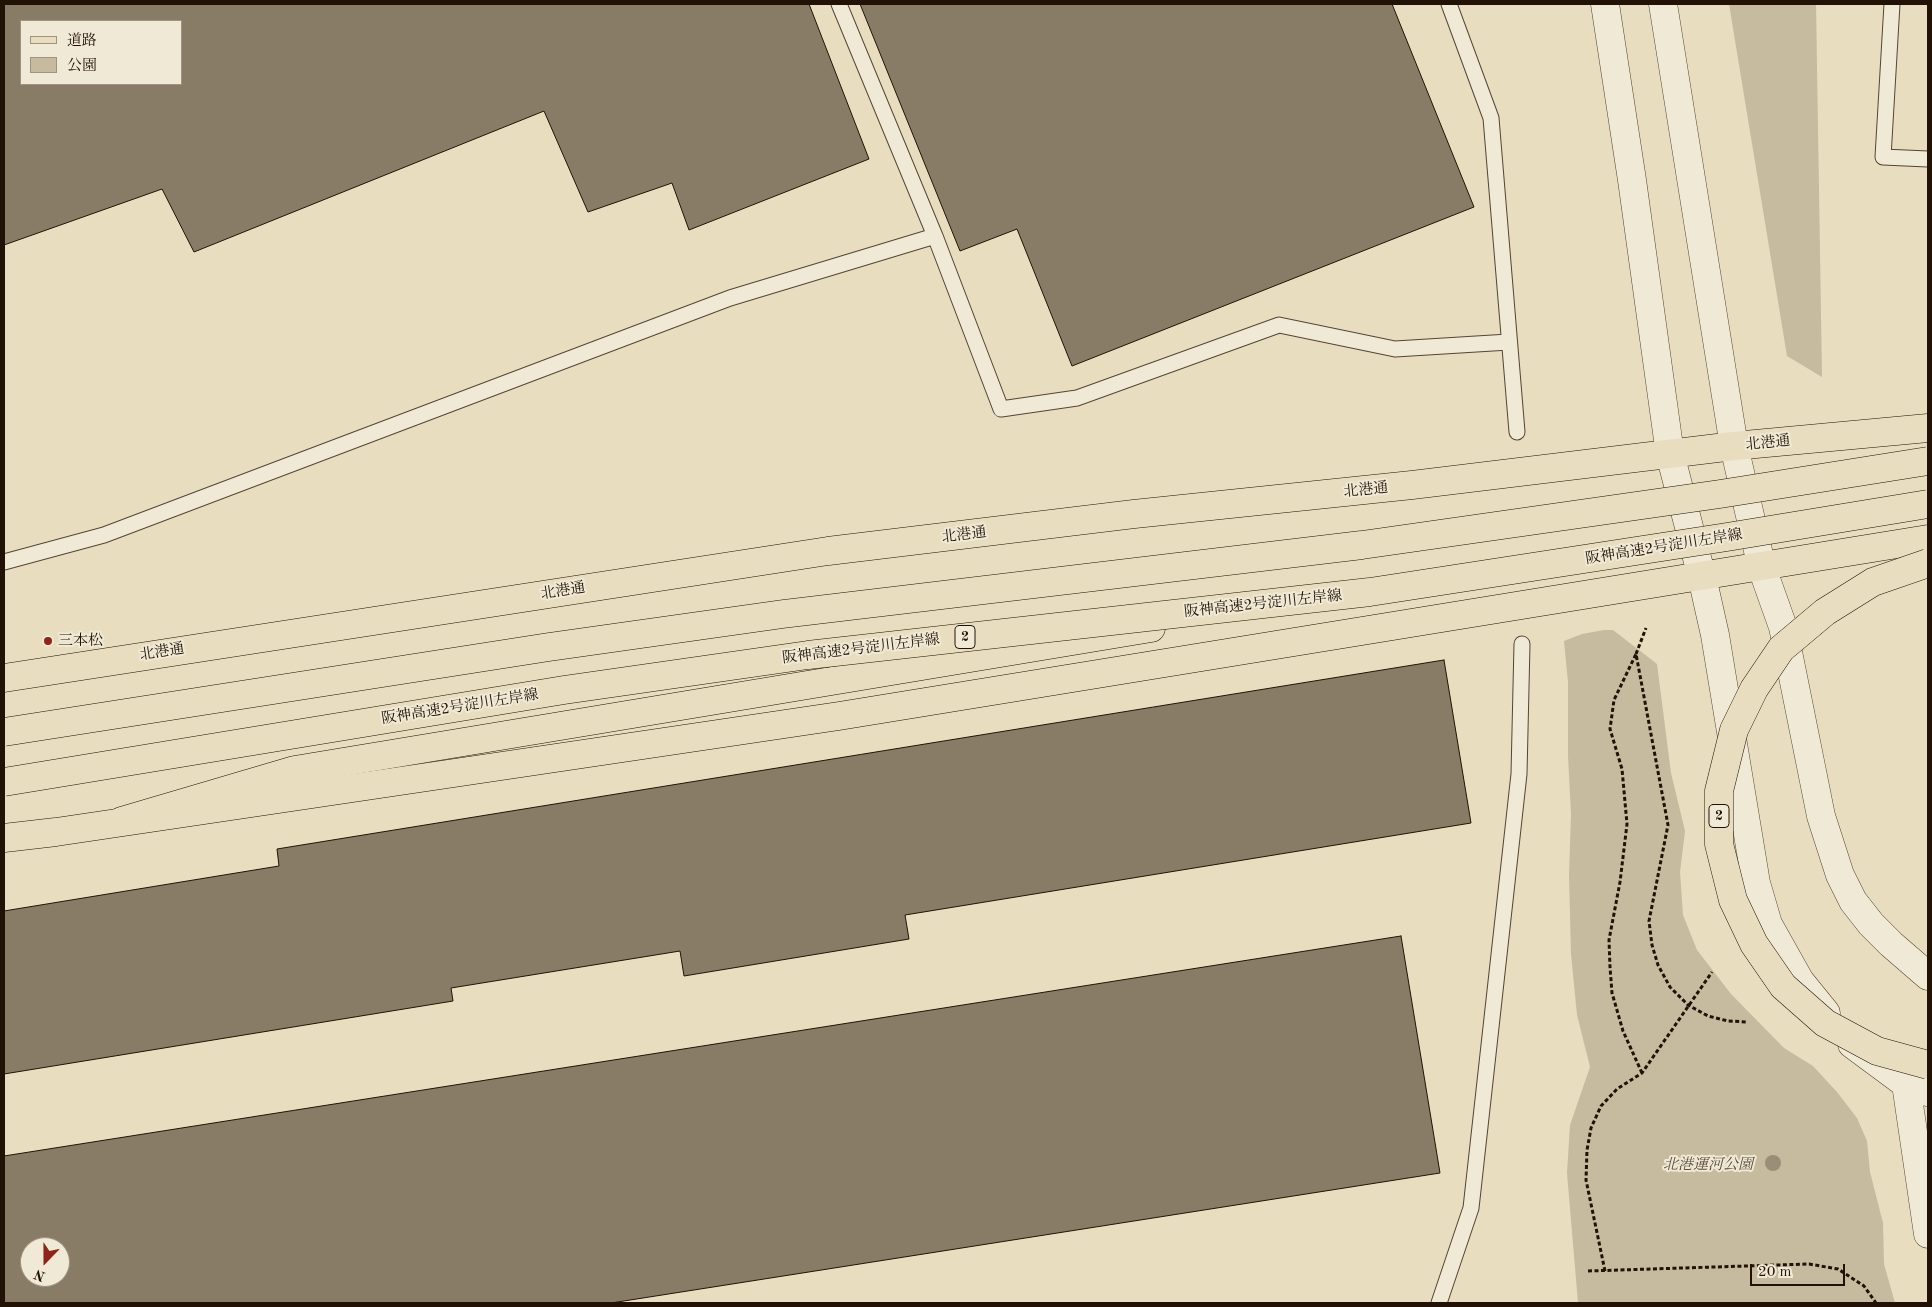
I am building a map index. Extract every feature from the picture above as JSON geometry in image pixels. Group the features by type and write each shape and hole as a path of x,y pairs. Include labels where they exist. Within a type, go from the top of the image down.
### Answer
{"main road":[{"name":"北港通","path":"4,678 828,551 1134,514 1412,485 1734,446 1928,428"},
{"path":"4,732 549,647 783,614 1362,545 1720,494 1928,461"},
{"name":"阪神高速2号淀川左岸線","path":"4,782 564,690 808,655 1370,592 1736,536 1928,504"},
{"path":"4,838 56,832 839,716 1928,540"},
{"name":"2","path":"1928,563 1873,582 1825,612 1781,649 1754,689 1734,730 1719,791 1719,844 1733,900 1754,944 1783,986 1825,1023 1877,1051 1928,1065"},
{"path":"122,821 295,770 1370,592"}],"street":[{"path":"1605,4 1670,454 1715,635 1756,883 1768,924 1800,982 1851,1043 1917,1088 1928,1234"},
{"path":"1663,4 1734,446 1762,568 1783,627 1821,816 1840,875 1853,900 1871,924 1928,976"}],"lane":[{"path":"839,4 935,236 1001,409 1077,398 1280,325 1394,349 1509,342"},
{"path":"1449,4 1491,118 1517,432"},
{"path":"1892,4 1883,157 1928,159"},
{"path":"4,562 104,535 730,298 935,236"},
{"path":"1439,1303 1471,1208 1519,774 1522,644"}],"path":[{"path":"1642,1073 1623,1031 1612,994 1610,940 1627,824 1622,769 1610,730 1614,700 1646,628"},
{"path":"1636,654 1668,825 1649,921 1652,945 1658,965 1670,987 1688,1005 1708,1016 1728,1021 1748,1022"},
{"path":"1605,1271 1586,1180 1587,1150 1591,1128 1601,1106 1617,1089 1642,1073 1712,972"},
{"path":"1588,1271 1809,1264 1838,1269 1864,1286 1876,1303"}],"green space":[{"path":"1729,4 1816,4 1822,377 1787,356"},
{"name":"北港運河公園","path":"1613,630 1657,664 1671,773 1685,831 1680,872 1683,915 1697,950 1731,994 1784,1048 1813,1066 1837,1092 1857,1118 1867,1141 1870,1172 1883,1223 1884,1264 1895,1303 1578,1303 1567,1173 1570,1125 1590,1067 1577,1015 1571,954 1569,875 1571,814 1568,756 1568,682 1564,641 1582,634"}],"building":[{"path":"4,4 809,4 869,159 689,230 672,183 588,212 544,111 194,252 162,189 4,245"},
{"path":"860,4 1392,4 1474,207 1072,366 1017,229 960,251"},
{"path":"1444,660 1471,823 905,915 909,939 684,976 680,951 451,988 453,1001 4,1074 4,911 279,866 277,849"},
{"path":"1401,936 1440,1173 611,1303 4,1303 4,1156"}],"place":[{"name":"三本松","path":"48,641"}]}
